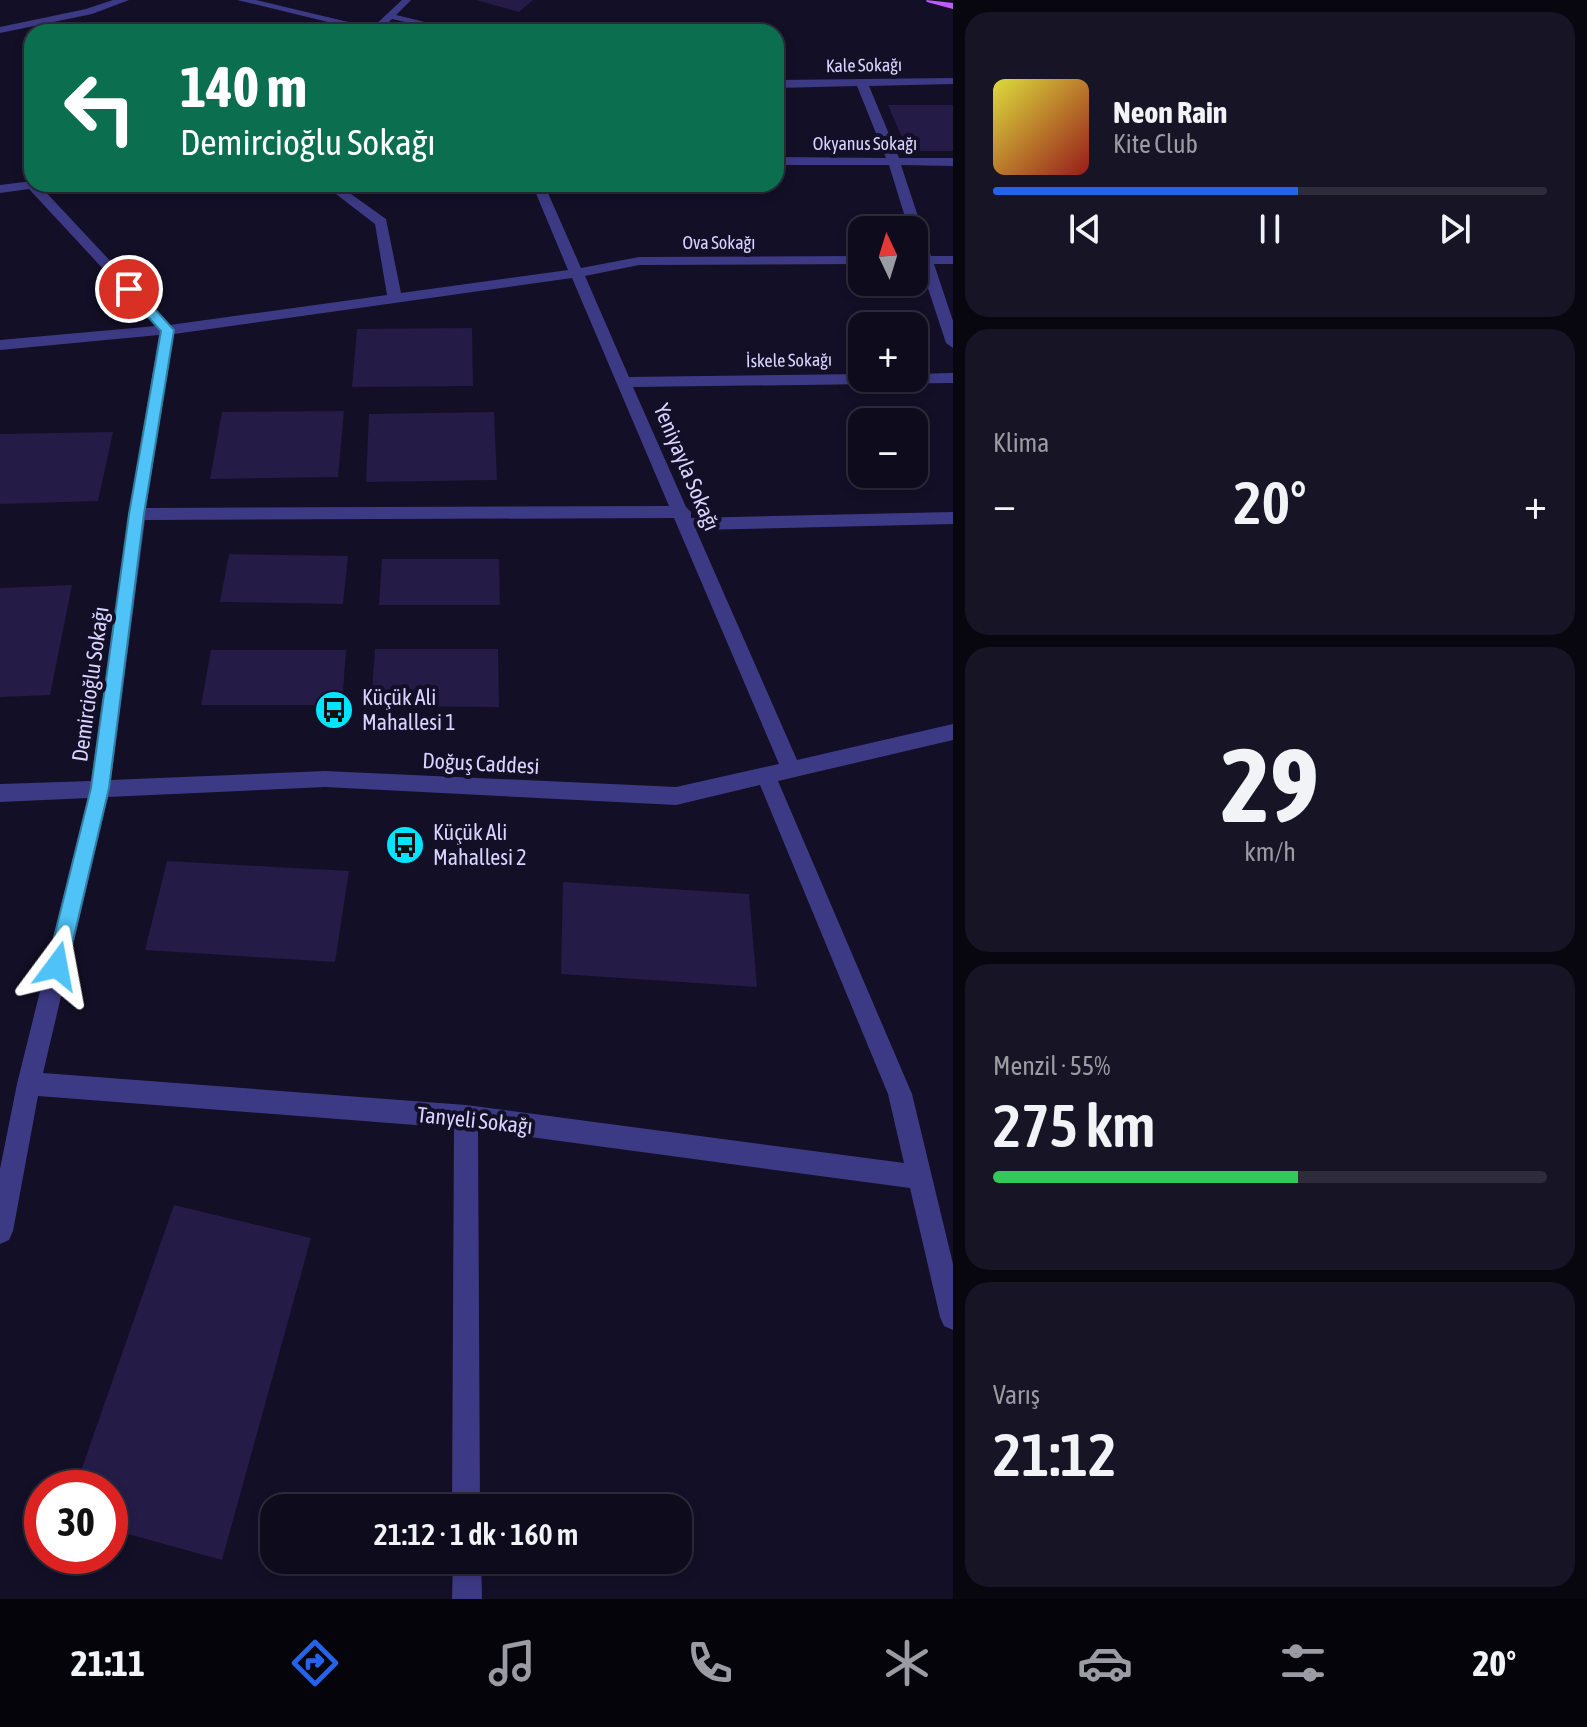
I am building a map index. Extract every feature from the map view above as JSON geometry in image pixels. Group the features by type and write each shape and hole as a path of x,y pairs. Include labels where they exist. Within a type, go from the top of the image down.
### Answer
{"main road":[{"path":"931,0 953,6"}],"street":[{"path":"29,24 88,12 124,0"},
{"path":"242,0 267,2 353,24"},
{"path":"0,30 24,25"},
{"name":"Kale Sokağı","path":"784,84 953,81"},
{"path":"862,83 894,162 909,216"},
{"name":"Okyanus Sokağı","path":"784,161 953,162"},
{"path":"0,189 24,186"},
{"path":"44,192 167,330"},
{"path":"340,192 381,222 395,298"},
{"name":"Yeniyayla Sokağı","path":"542,192 686,518 791,769"},
{"name":"Ova Sokağı","path":"0,345 167,330 578,273 639,261 848,260"},
{"path":"928,260 953,260"},
{"path":"928,278 953,343"},
{"name":"Demircioğlu Sokağı","path":"0,1231 29,1084 100,788 137,514 167,330"},
{"name":"İskele Sokağı","path":"626,382 953,378"},
{"path":"137,514 953,518"},
{"name":"Doğuş Caddesi","path":"0,793 325,779 676,796 953,732"},
{"path":"766,775 900,1094 953,1317"},
{"name":"Tanyeli Sokağı","path":"29,1084 466,1117 920,1177"},
{"path":"466,1117 466,1494"},
{"path":"467,1574 467,1599"}],"lane":[{"path":"385,24 405,0"},
{"path":"390,16 426,24"}],"building":[{"path":"476,0 533,0 519,12"},
{"path":"888,105 953,105 953,151 908,151"},
{"path":"472,328 473,386 352,387 357,329"},
{"path":"344,411 338,477 210,479 222,412"},
{"path":"494,412 497,480 366,482 369,414"},
{"path":"113,432 98,501 0,504 0,434"},
{"path":"229,554 348,556 343,604 220,602"},
{"path":"382,559 499,559 500,605 379,605"},
{"path":"72,585 50,695 0,697 0,588"},
{"path":"375,649 498,649 499,707 371,706"},
{"path":"211,650 346,650 342,705 201,705"},
{"path":"167,861 349,871 335,962 145,950"},
{"path":"563,882 749,894 757,987 561,974"},
{"path":"174,1205 311,1238 222,1560 128,1534 128,1470 81,1470"}],"place":[{"name":"Küçük Ali Mahallesi 1","path":"334,710"},
{"name":"Küçük Ali Mahallesi 2","path":"405,845"}],"route":[{"path":"57,966 100,788 137,514 167,330 129,289"}]}
